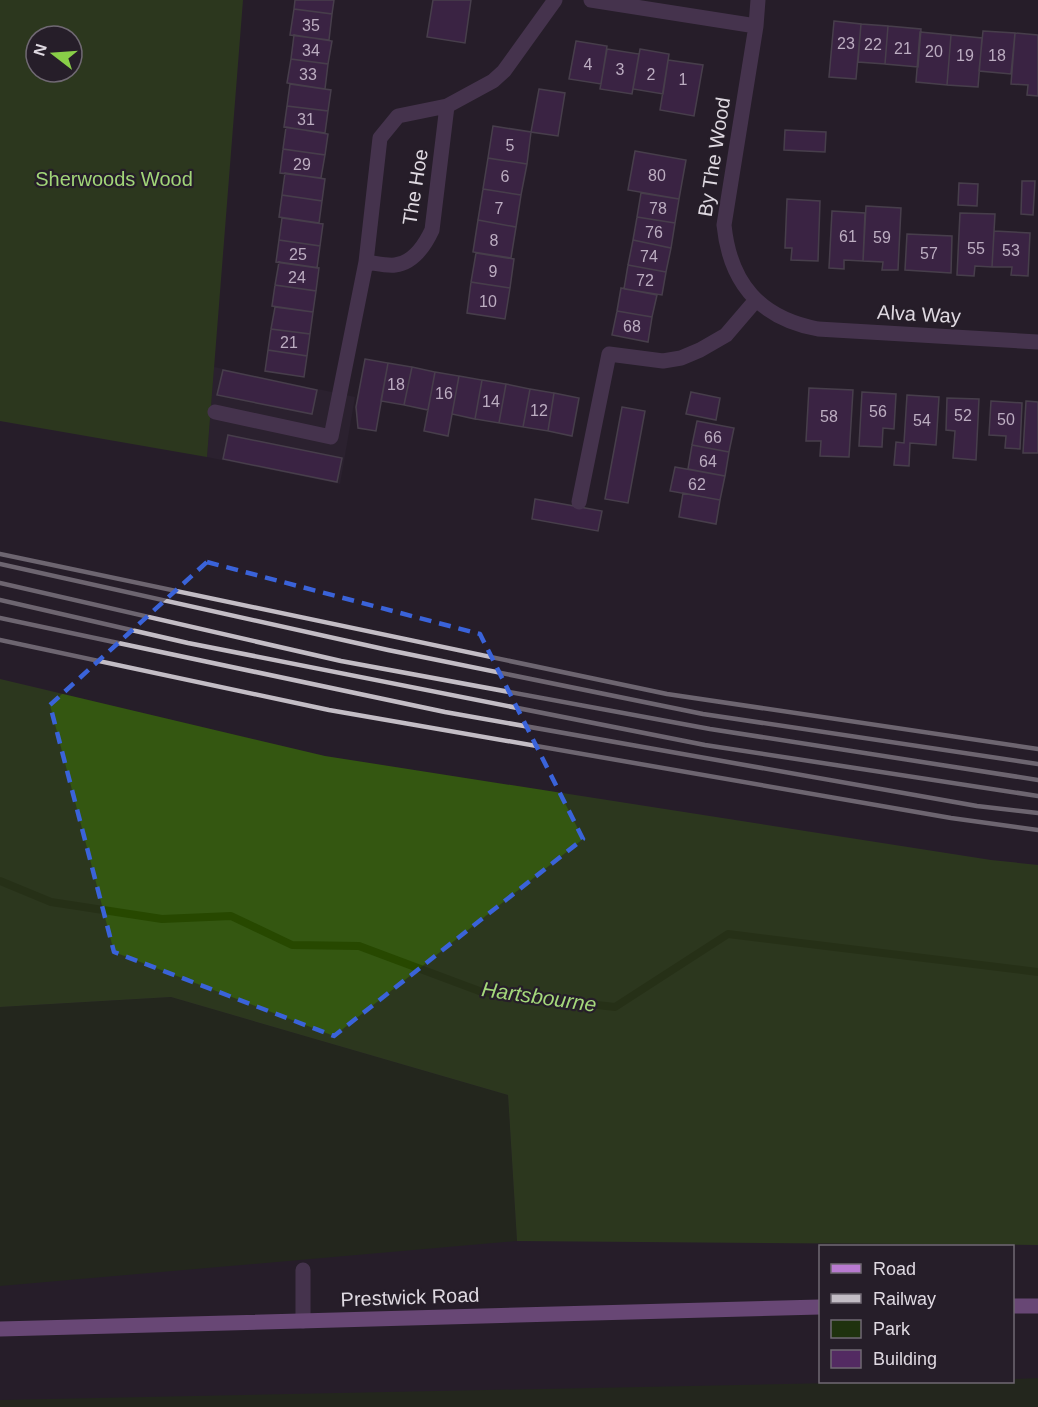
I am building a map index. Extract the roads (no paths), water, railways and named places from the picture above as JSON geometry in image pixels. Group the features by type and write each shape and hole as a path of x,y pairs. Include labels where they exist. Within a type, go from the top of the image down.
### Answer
{"main road":[{"path":"1014,1306 1038,1306"},
{"name":"Prestwick Road","path":"0,1329 819,1307"}],"street":[{"name":"The Hoe","path":"215,412 331,437 366,262 380,138 398,116 447,106 493,81 504,71 555,0"},
{"path":"591,0 756,26"},
{"name":"By The Wood","path":"758,0 756,26 724,225 726,242 735,268 756,300 775,315 797,325"},
{"name":"The Hoe","path":"366,262 397,265 414,256 426,243 432,230 447,106"},
{"path":"579,502 609,354 663,361 681,358 726,335 756,300"},
{"name":"Alva Way","path":"797,325 818,329 1038,342"},
{"path":"303,1270 303,1321"}],"waterway":[{"name":"Hartsbourne","path":"0,881 51,902 162,919 231,916 292,945 359,946 482,992 615,1007 728,934 1038,972"}],"railway":[{"path":"0,554 667,694 1038,749"},
{"path":"0,564 388,650 703,714 1038,764"},
{"path":"0,583 341,661 710,729 1038,780"},
{"path":"0,600 188,643 705,745 1038,796"},
{"path":"0,618 445,712 977,806 1038,813"},
{"path":"0,640 329,710 951,818 1038,830"}],"park label":[{"name":"Sherwoods Wood","path":"114,179"}]}
